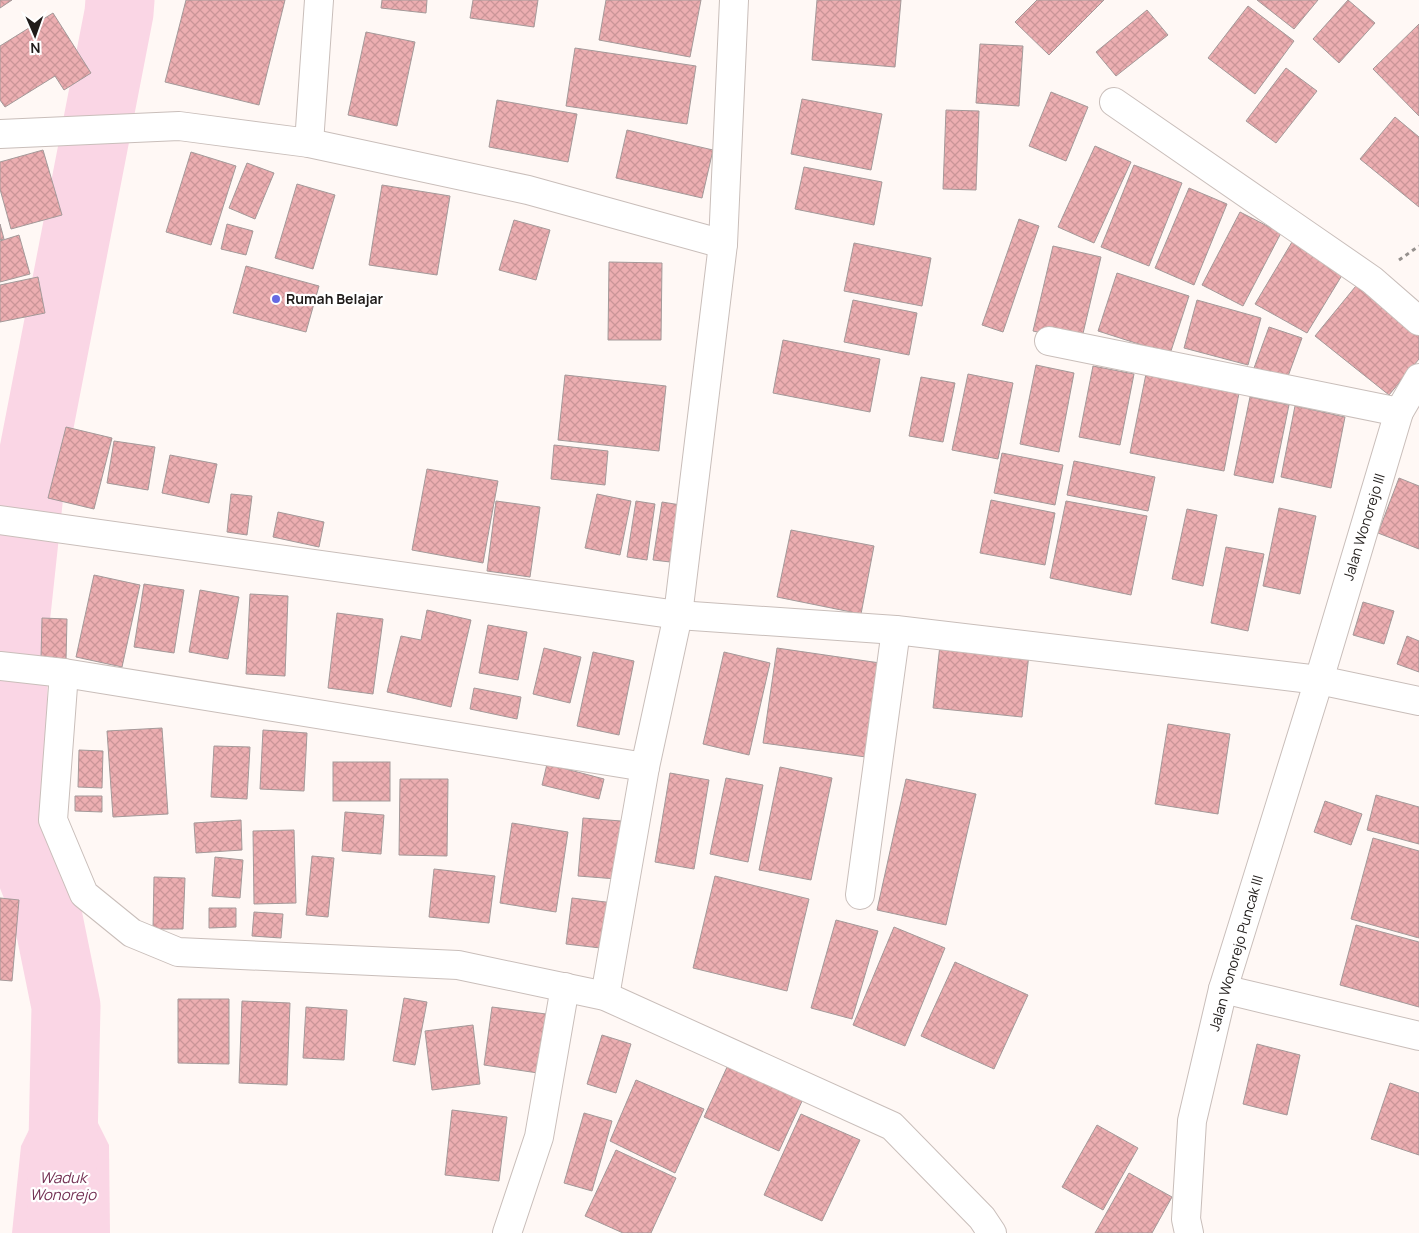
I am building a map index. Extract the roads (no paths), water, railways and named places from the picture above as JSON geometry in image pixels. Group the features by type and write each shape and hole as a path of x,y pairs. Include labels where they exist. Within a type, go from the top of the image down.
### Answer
{"street":[{"path":"309,143 319,0"},
{"path":"605,996 645,767 678,615 723,244 734,0"},
{"path":"1114,102 1372,280 1419,321"},
{"path":"0,134 179,126 309,143 528,190 723,244"},
{"path":"1049,341 1399,412"},
{"name":"Jalan Wonorejo III","path":"1319,680 1399,412 1419,378"},
{"path":"0,520 678,615 896,630 1319,680 1419,701"},
{"path":"860,895 896,630"},
{"path":"0,666 57,672 645,767"},
{"path":"57,672 53,820 84,894 132,933 178,952 458,965 605,996 892,1126 982,1218 992,1233"},
{"name":"Jalan Wonorejo Puncak III","path":"1189,1233 1186,1219 1192,1122 1223,989 1319,680"},
{"path":"507,1233 538,1137 565,987"},
{"path":"1223,989 1419,1036"}],"water":[{"name":"Waduk Wonorejo","path":"65,1057 109,1145 110,1233 12,1233 21,1146"}],"waterway":[{"path":"61,1233 66,1006 47,913 14,830 11,758 15,623 33,456 120,0"}],"place":[{"name":"Rumah Belajar","path":"276,299"}]}
